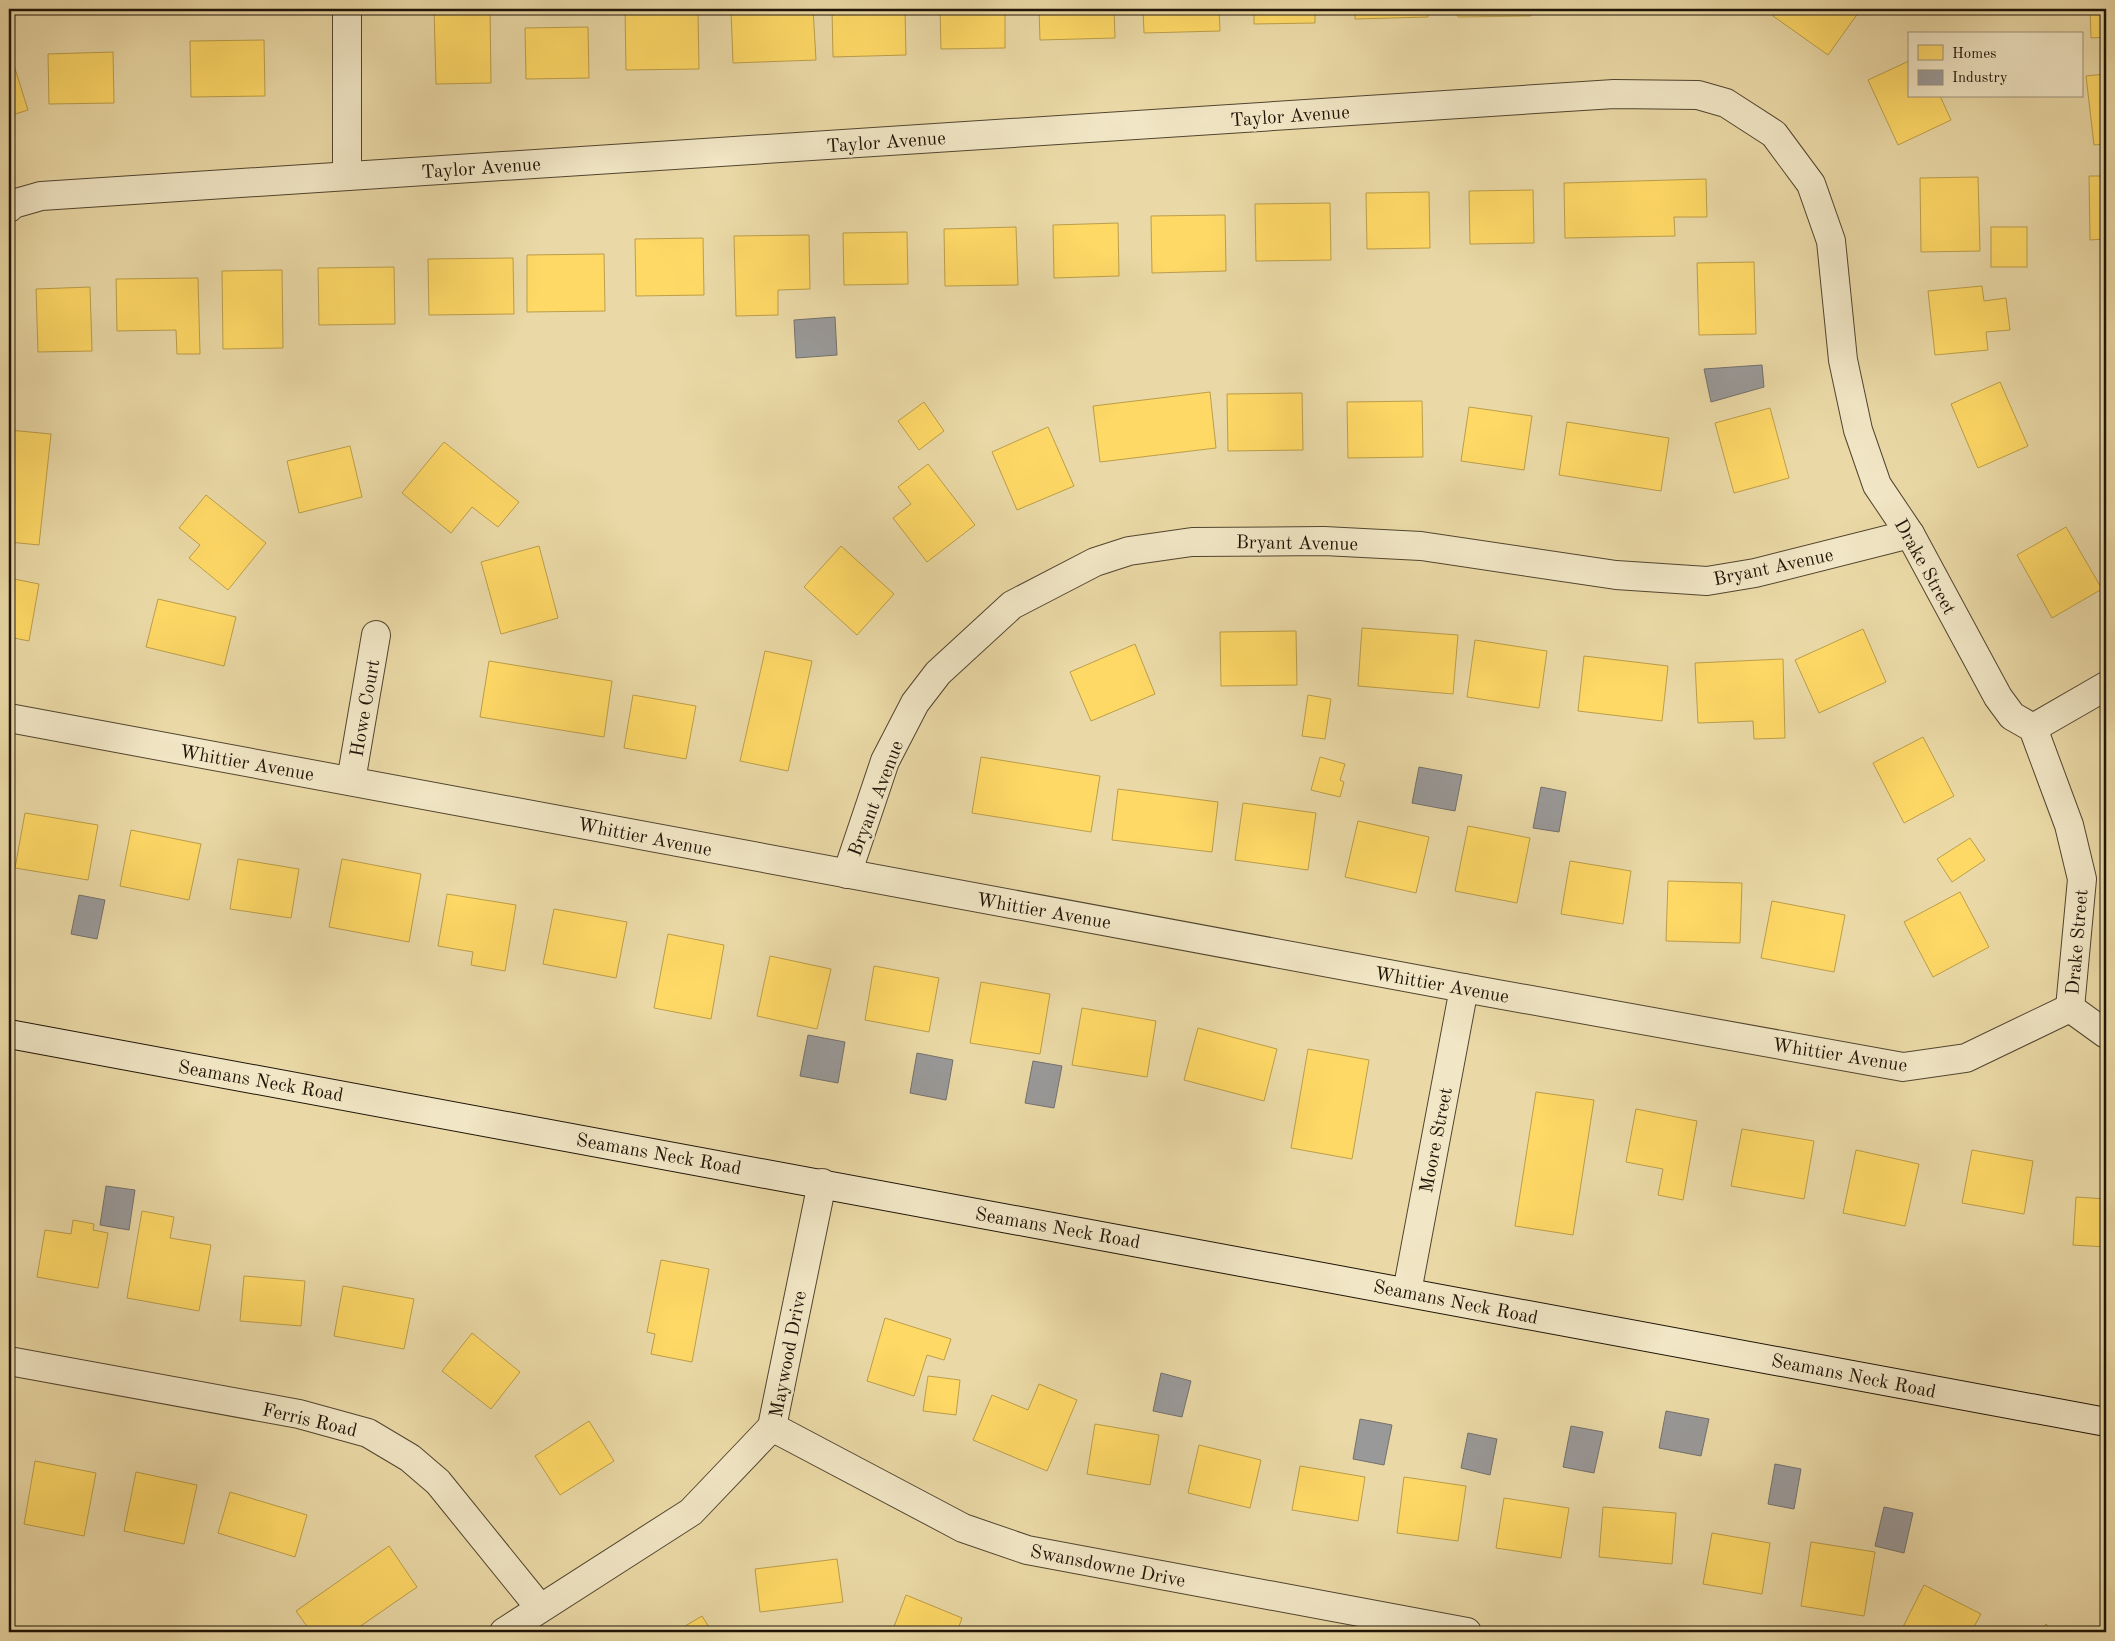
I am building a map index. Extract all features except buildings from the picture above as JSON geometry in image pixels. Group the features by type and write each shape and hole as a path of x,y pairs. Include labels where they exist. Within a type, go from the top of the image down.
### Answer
{"street":[{"path":"347,9 347,176"},
{"name":"Taylor Avenue","path":"9,208 41,196 1614,94 1698,95 1726,103 1758,123"},
{"name":"Drake Street","path":"1758,123 1774,134 1811,184 1831,241 1843,360 1858,430 1877,485 1910,534 1998,697 2012,716 2034,728 2069,825 2082,879 2070,1008"},
{"name":"Bryant Avenue","path":"847,874 885,761 916,703 938,674 1012,605 1095,562 1121,554 1192,542 1324,540 1421,546 1616,575 1707,581 1755,574 1910,534"},
{"name":"Howe Court","path":"351,781 376,635"},
{"path":"2034,728 2106,686"},
{"name":"Whittier Avenue","path":"9,718 1464,988 1903,1067 1966,1058 2070,1008"},
{"name":"Moore Street","path":"1407,1292 1464,988"},
{"path":"2070,1008 2106,1034"},
{"name":"Seamans Neck Road","path":"9,1034 2106,1422"},
{"name":"Maywood Drive","path":"504,1632 691,1512 772,1427 822,1183"},
{"name":"Ferris Road","path":"9,1361 298,1414 368,1432 410,1458 438,1482 540,1608"},
{"name":"Swansdowne Drive","path":"772,1427 964,1528 1026,1550 1467,1632"}]}
